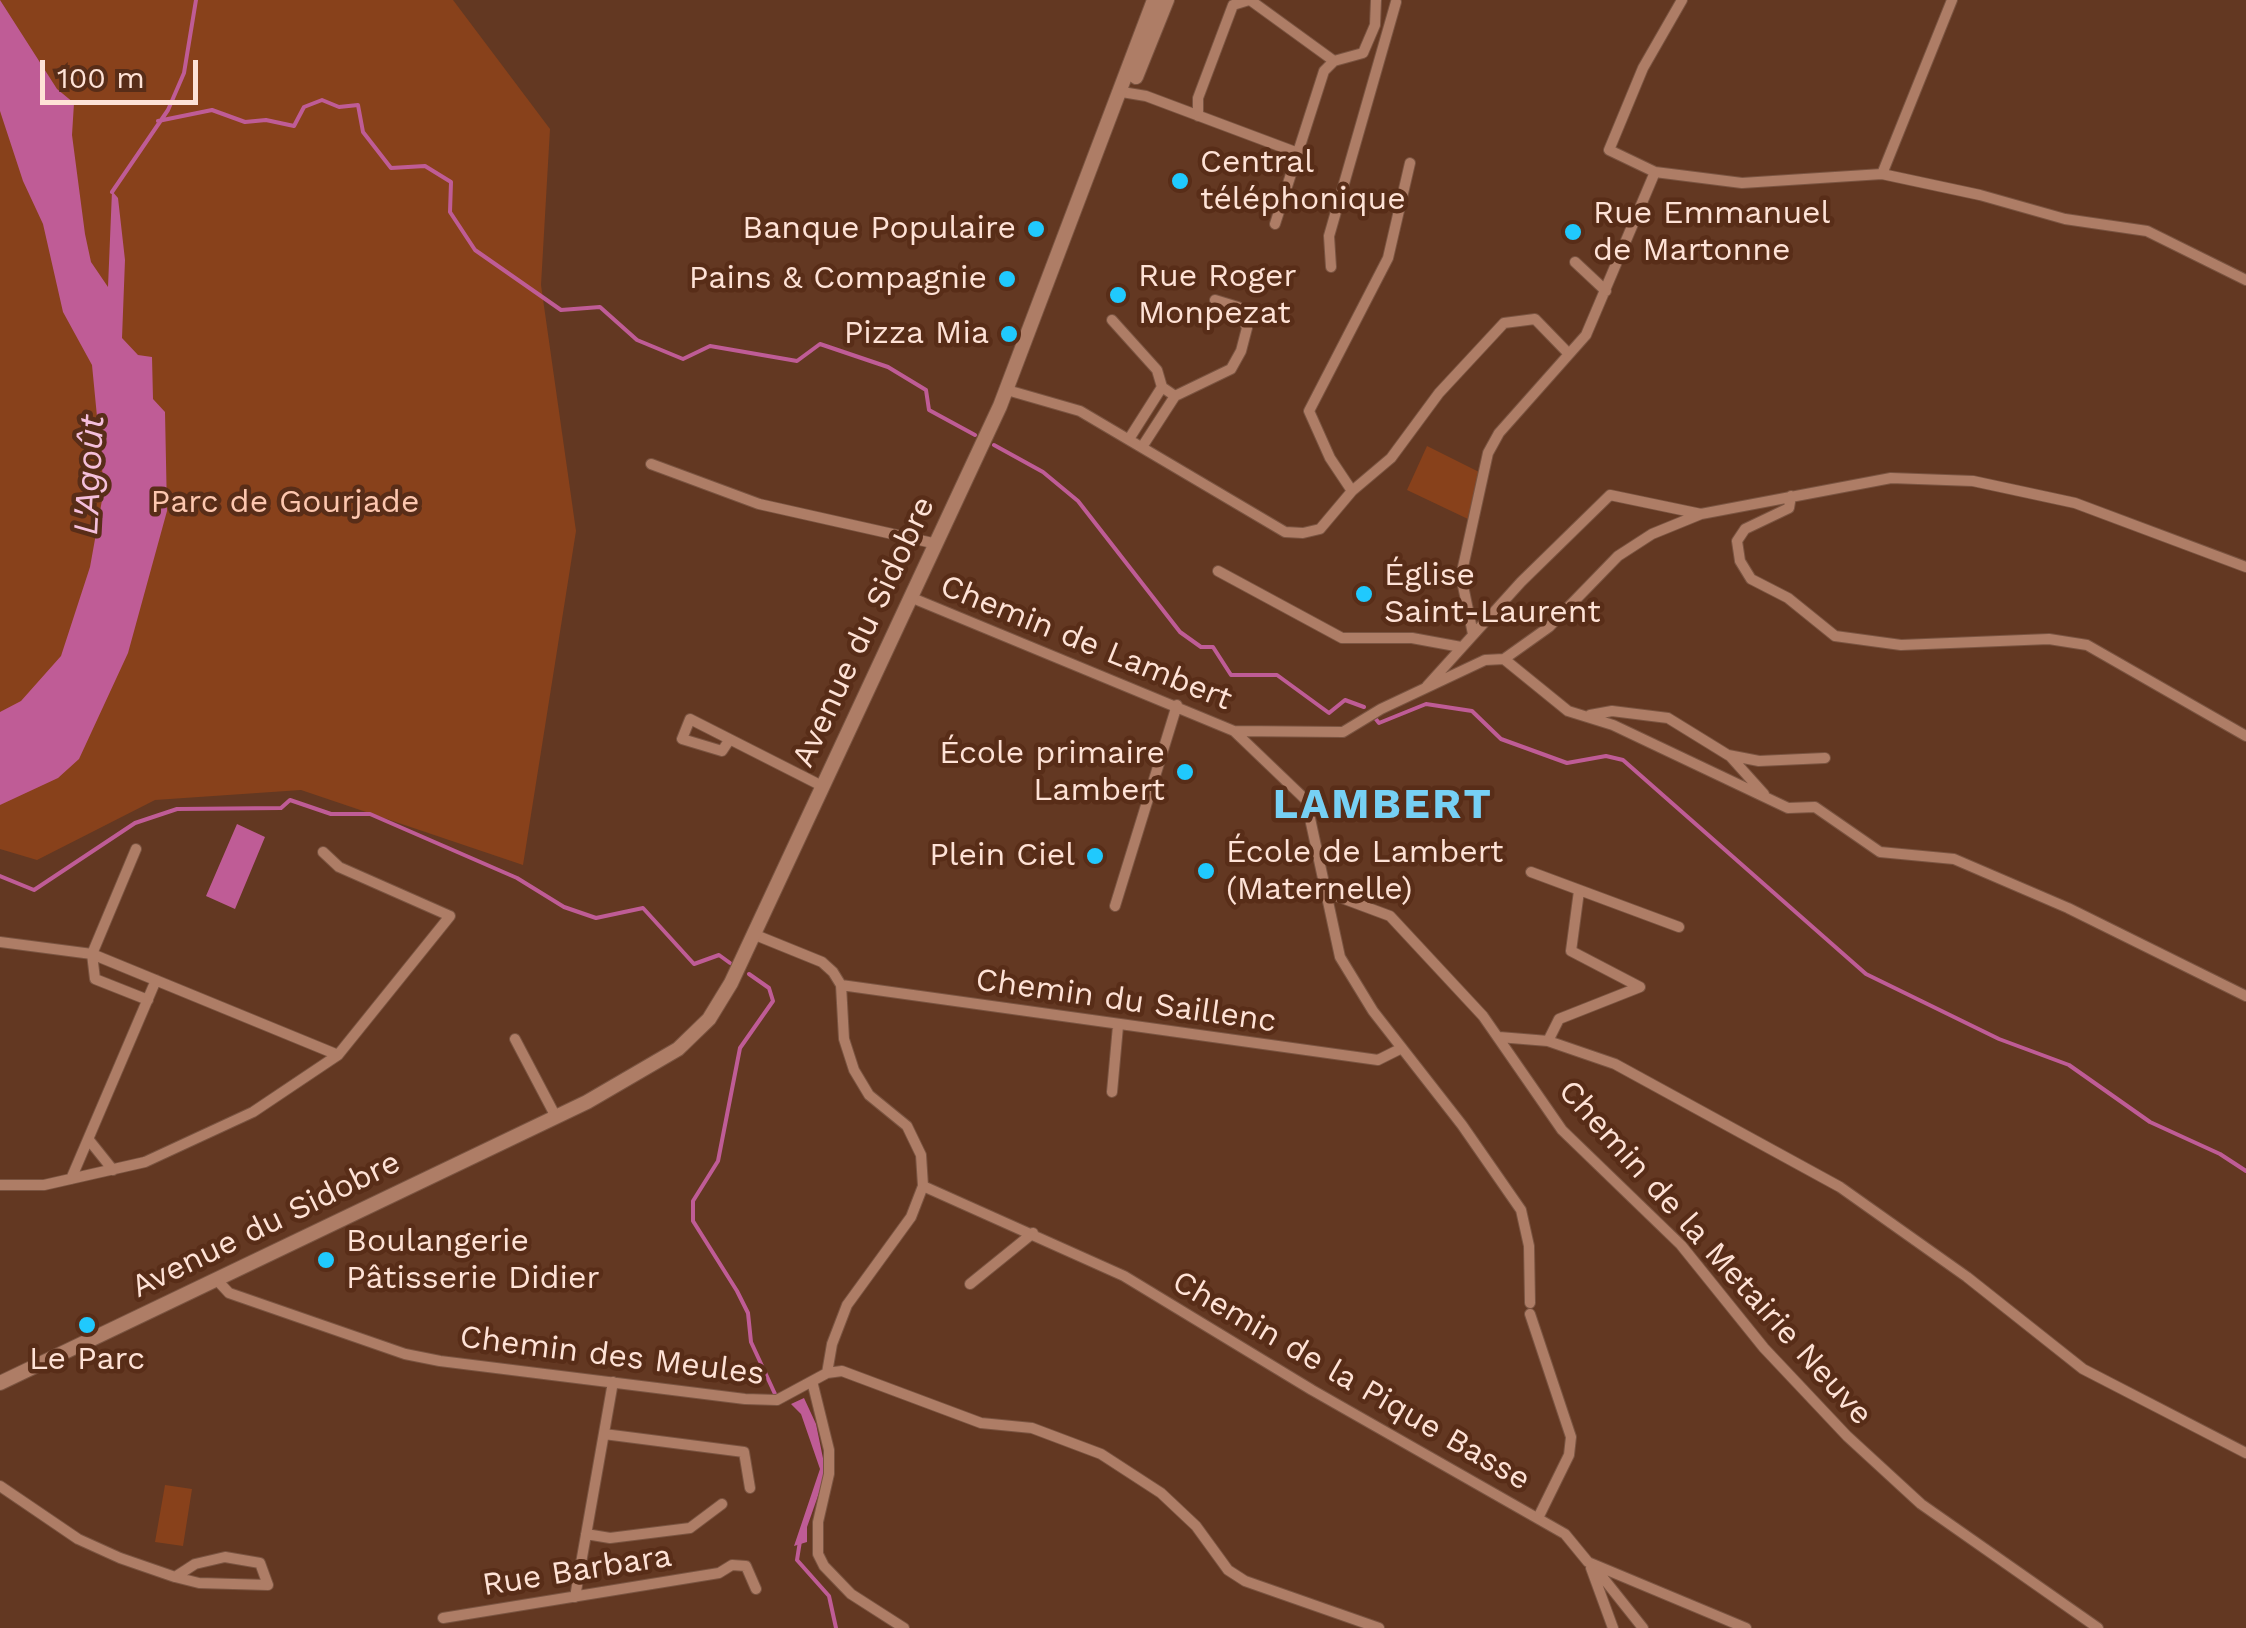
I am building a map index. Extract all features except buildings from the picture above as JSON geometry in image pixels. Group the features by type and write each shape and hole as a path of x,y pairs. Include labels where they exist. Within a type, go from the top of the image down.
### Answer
{"main road":[{"name":"Avenue du Sidobre","path":"0,1383 636,1077 678,1048 709,1019 753,934 1007,390 1154,0"},
{"name":"Avenue du Sidobre","path":"1122,92 1136,78 1166,0"}],"street":[{"path":"1198,116 1198,98 1234,5 1250,0 1334,61"},
{"path":"1364,53 1375,25 1376,0"},
{"path":"1682,0 1643,68 1608,150 1654,172 1772,184 1882,174 1980,194 2065,220 2147,231 2246,280"},
{"path":"1882,174 1952,0"},
{"path":"1331,267 1328,236 1396,2"},
{"path":"1275,224 1324,71 1334,61 1364,53"},
{"path":"1364,53 1378,67"},
{"path":"1122,92 1298,153"},
{"path":"1352,490 1330,458 1309,411 1388,258 1410,163"},
{"path":"1473,634 1461,576 1488,453 1499,433 1586,335 1654,172"},
{"path":"1576,262 1606,291"},
{"path":"1142,447 1174,396 1232,369 1247,328 1238,307 1215,300"},
{"path":"1007,390 1080,411 1284,532 1320,529 1352,490 1390,458 1438,393 1504,323 1535,319 1569,354"},
{"path":"1112,320 1157,370 1162,387 1174,396"},
{"path":"1128,438 1162,387"},
{"path":"652,464 759,504 936,544"},
{"path":"1423,691 1473,634 1610,495 1701,514 1911,476 2019,488 2075,503 2246,568"},
{"path":"1791,496 1789,508 1745,529 1737,541 1740,562 1751,580 1788,598 1835,636 1901,645 2049,639 2087,645 2246,736"},
{"name":"Chemin de Lambert","path":"910,597 1234,731 1343,732 1381,709 1485,660 1504,659 1549,627 1618,556 1652,534 1701,514"},
{"path":"1218,571 1342,638 1412,638 1462,647"},
{"path":"1504,659 1568,711 1613,724 1775,803 1788,808 1815,807 1841,824 1856,840 1880,852 1954,859 2068,908 2246,996"},
{"path":"1115,906 1177,705"},
{"path":"1584,716 1612,712 1668,718 1728,754 1759,761 1825,758"},
{"path":"1234,731 1306,800 1340,956 1402,1048 1522,1210 1529,1246 1530,1309 1570,1437 1569,1455 1538,1518"},
{"path":"728,742 822,786"},
{"path":"1728,754 1746,778 1775,803"},
{"path":"136,849 92,954 94,979 148,1000"},
{"path":"0,1185 44,1185 145,1162 217,1130 338,1054 450,916 339,867 323,852"},
{"path":"1531,872 1679,927"},
{"name":"Chemin de la Metairie Neuve","path":"1324,890 1390,916 1500,1038 1562,1130 1681,1244 1764,1348 1847,1436 1921,1504 2098,1628"},
{"path":"1548,1041 1559,1018 1640,987 1572,951 1579,891"},
{"path":"753,934 822,962 841,985 844,1040 854,1070 869,1095 906,1126 921,1155 923,1186 910,1217 848,1305 832,1344 827,1374 842,1370 981,1422 1032,1428 1101,1454 1162,1493 1236,1576 1380,1628"},
{"path":"0,942 92,954 338,1054"},
{"path":"71,1178 156,980"},
{"name":"Chemin du Saillenc","path":"841,985 1378,1060 1402,1048"},
{"path":"1112,1092 1118,1026"},
{"path":"1500,1038 1548,1041 1614,1064 1840,1187 1967,1277 2083,1370 2246,1453"},
{"path":"515,1039 556,1117"},
{"path":"89,1140 113,1170"},
{"name":"Chemin de la Pique Basse","path":"923,1186 1124,1276 1312,1390 1565,1534 1588,1562 1746,1628"},
{"path":"970,1284 1032,1232"},
{"name":"Chemin des Meules","path":"216,1279 229,1294 405,1354 777,1400 827,1374"},
{"path":"576,1598 613,1382"},
{"path":"812,1382 829,1450 829,1474 818,1522 818,1554 824,1566 852,1594 904,1628"},
{"path":"604,1434 744,1452 750,1488"},
{"path":"0,1486 78,1539 176,1577 268,1585 267,1573 260,1563 235,1558 208,1558 176,1577"},
{"path":"586,1534 610,1538 690,1528 722,1504"},
{"path":"1588,1562 1613,1628"},
{"path":"1588,1562 1616,1588 1643,1628"},
{"name":"Rue Barbara","path":"443,1618 719,1574 732,1564 746,1566 756,1589"}],"green space":[{"name":"Parc de Gourjade","path":"0,0 453,0 550,129 541,285 576,531 523,865 301,790 155,800 37,860 0,849"},
{"path":"1427,446 1479,472 1468,519 1407,490"},
{"path":"165,1485 192,1489 183,1546 155,1542"}],"shaded area":[{"path":"0,0 57,89 74,103 72,135 85,234 91,262 108,287 112,191 118,198 125,260 122,338 138,355 152,357 153,399 165,412 167,511 128,653 79,759 58,778 0,805 0,712 21,701 61,656 90,567 104,489 92,365 63,312 43,224 23,181 0,111"},
{"path":"237,824 265,837 235,909 206,896"},
{"path":"804,1398 816,1424 826,1473 807,1527 807,1542 794,1546 820,1469 801,1414 791,1404"}],"waterway":[{"path":"112,192 168,110 184,73 196,0"},
{"path":"158,121 212,110 245,122 266,120 294,126 304,107 322,100 339,107 358,105 363,132 391,168 425,166 451,182 450,212 475,250 561,310 600,307 637,340 683,359 710,346 797,361 820,344 888,367 926,390 929,410 975,435"},
{"path":"994,445 1043,472 1078,501 1180,632 1201,647 1213,647 1231,675 1277,675 1329,713 1345,700 1364,707"},
{"path":"1375,718 1379,723 1426,704 1472,711 1501,739 1567,763 1606,756 1623,760 1866,974 1999,1039 2069,1065 2150,1122 2220,1154 2246,1171"},
{"path":"0,876 34,890 135,823 177,809 281,808 290,800 331,814 370,814 517,878 564,907 596,918 643,908 694,964 719,955 730,963"},
{"path":"749,974 769,988 773,1001 740,1048 718,1161 693,1201 693,1221 748,1313 751,1342 775,1394"},
{"path":"800,1541 797,1560 829,1596 836,1628"}],"place":[{"name":"Central téléphonique","path":"1180,181"},
{"name":"Banque Populaire","path":"1036,229"},
{"name":"Rue Emmanuel de Martonne","path":"1573,232"},
{"name":"Pains & Compagnie","path":"1007,279"},
{"name":"Rue Roger Monpezat","path":"1118,295"},
{"name":"Pizza Mia","path":"1009,334"},
{"name":"Église Saint-Laurent","path":"1364,594"},
{"name":"École primaire Lambert","path":"1185,772"},
{"name":"Plein Ciel","path":"1095,856"},
{"name":"École de Lambert (Maternelle)","path":"1206,871"},
{"name":"Boulangerie Pâtisserie Didier","path":"326,1260"},
{"name":"Le Parc","path":"87,1325"}],"district":[{"name":"LAMBERT","path":"1383,806"}],"water label":[{"name":"L'Agoût","path":"90,475"}]}
